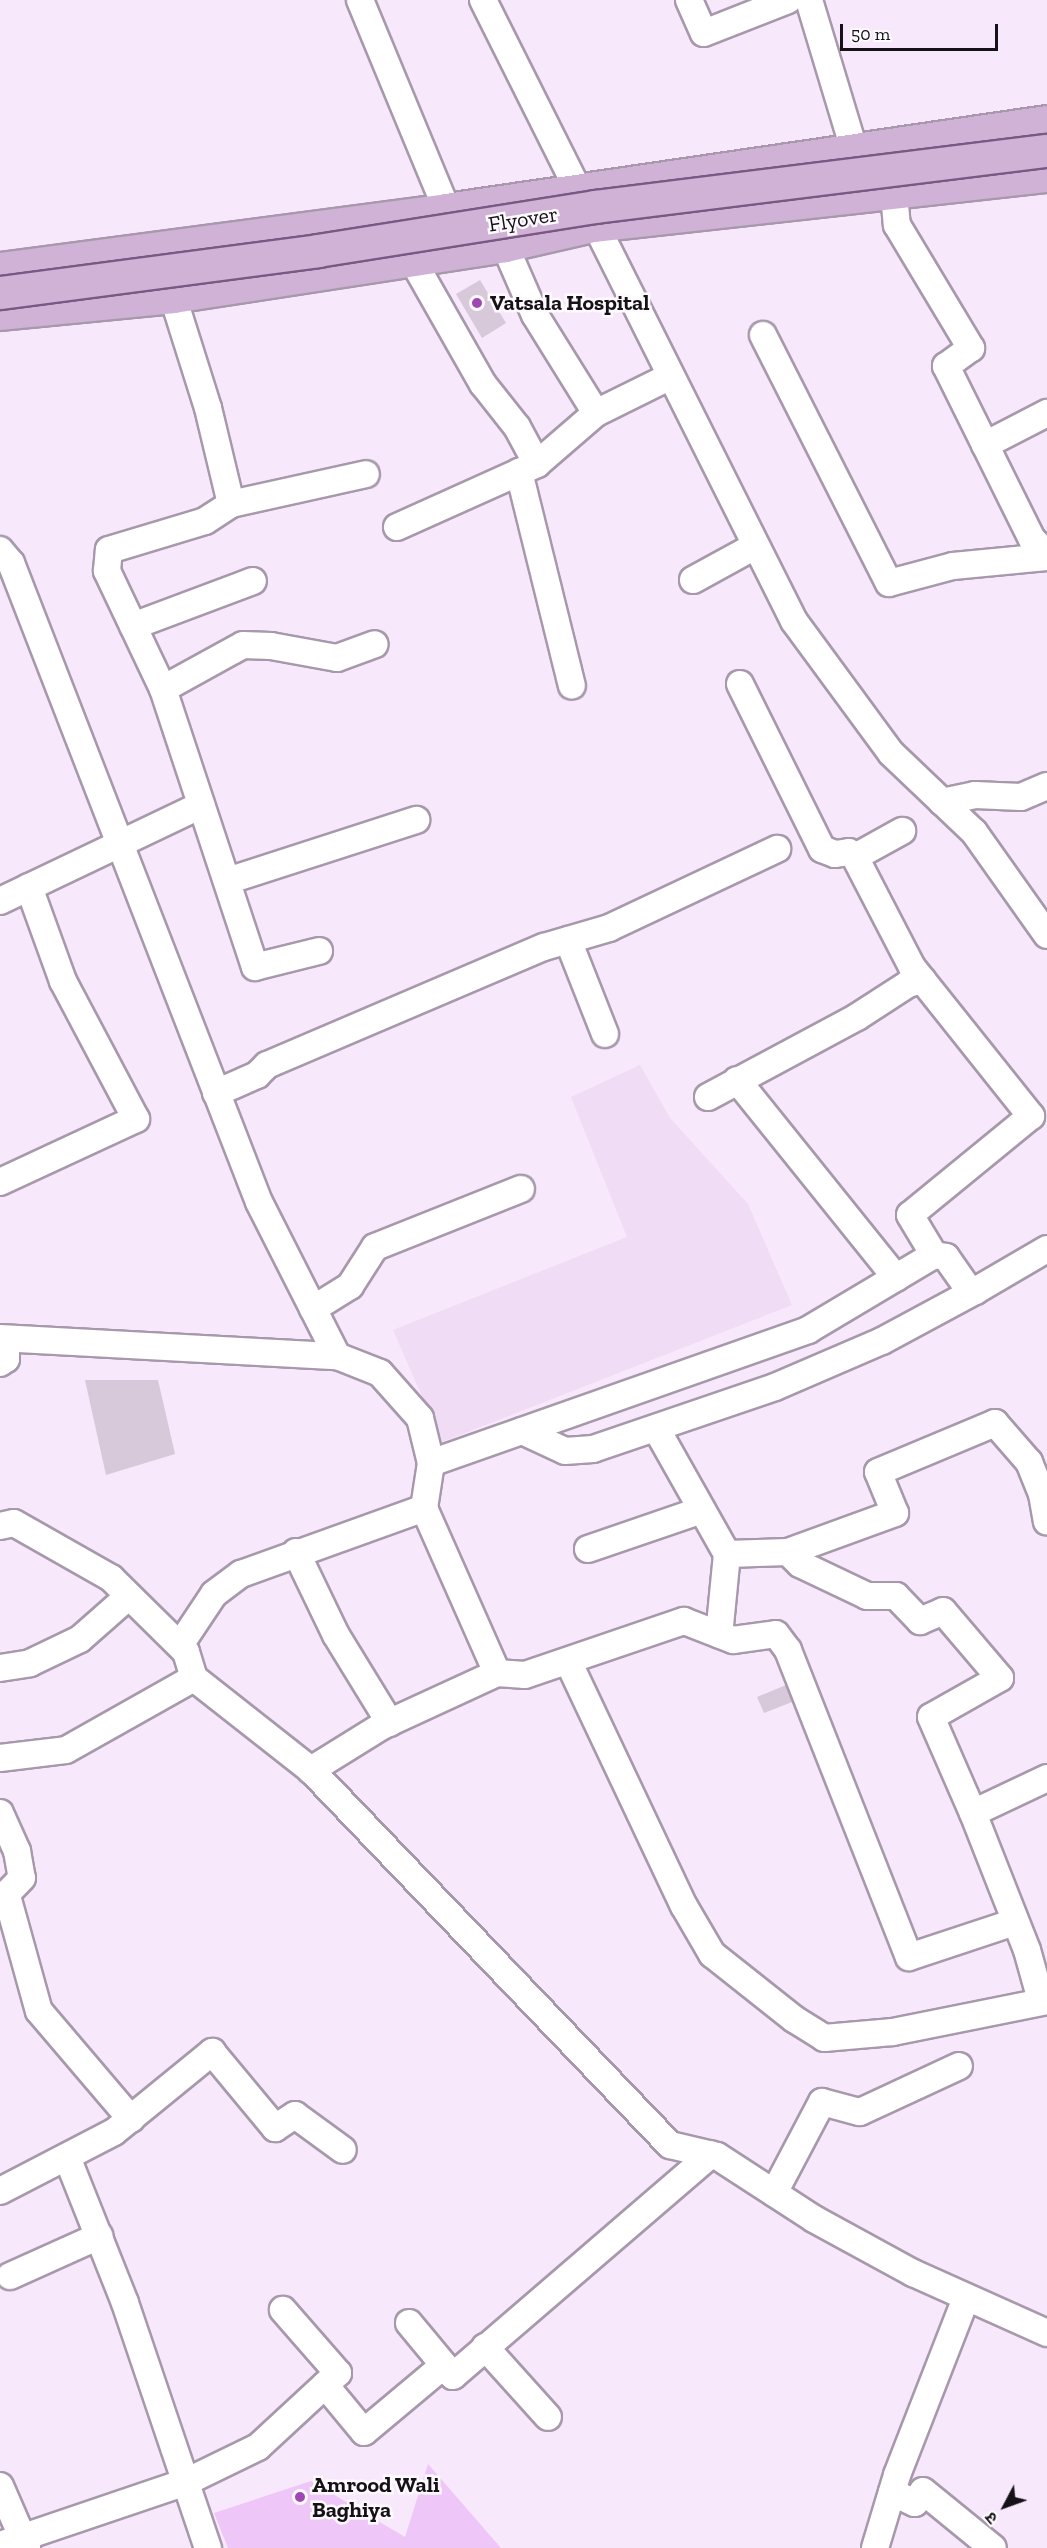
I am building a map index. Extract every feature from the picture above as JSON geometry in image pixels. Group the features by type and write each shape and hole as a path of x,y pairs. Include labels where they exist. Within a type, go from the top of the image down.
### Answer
{"main road":[{"path":"0,268 577,192 1047,122"},
{"name":"Flyover","path":"0,293 318,251 596,207 1047,151"},
{"path":"0,314 173,297 505,246 593,226 1047,176"}],"street":[{"path":"360,0 447,210"},
{"path":"483,0 593,226 794,621 891,753 974,832 1047,935"},
{"path":"689,0 704,33 788,0"},
{"path":"809,0 856,151 897,225 971,348 946,366 1032,539 1047,555"},
{"path":"505,246 535,315 596,413"},
{"path":"413,261 483,384 517,427 528,468 572,686"},
{"path":"173,297 208,408 231,504"},
{"path":"763,334 889,583 953,566 1047,555"},
{"path":"398,527 528,468 596,413 669,377"},
{"path":"985,445 1047,413"},
{"path":"319,951 255,967 163,689 107,571 109,550 205,521 231,504 366,474"},
{"path":"693,580 755,546"},
{"path":"0,550 11,562 118,846 259,1202 337,1356"},
{"path":"133,626 253,581"},
{"path":"163,689 243,645 272,646 337,658 375,644"},
{"path":"740,684 822,849 835,854 849,852 855,857 922,980 1031,1116 909,1215 934,1255"},
{"path":"942,802 975,795 1021,797 1047,786"},
{"path":"0,901 201,805"},
{"path":"226,881 416,820"},
{"path":"855,857 902,831"},
{"path":"216,1093 257,1075 267,1065 568,940 609,928 777,849"},
{"path":"0,1182 136,1119 63,981 29,887"},
{"path":"568,940 604,1034"},
{"path":"708,1097 857,1017 908,984 922,980"},
{"path":"737,1080 896,1278"},
{"path":"313,1309 350,1286 375,1247 521,1189"},
{"path":"522,1431 565,1451 592,1449 668,1429 775,1387 882,1341 1047,1250"},
{"path":"431,1463 808,1330 934,1255 946,1257 968,1288 975,1291"},
{"path":"0,1364 6,1359 3,1338 337,1356 380,1373 420,1418 431,1463 424,1508 497,1673"},
{"path":"660,1382 668,1429 702,1510 727,1554 719,1635"},
{"path":"727,1554 788,1552 895,1513 878,1472 995,1423 1029,1462 1042,1494 1047,1522"},
{"path":"180,1645 214,1594 242,1574 296,1552 424,1508"},
{"path":"588,1549 702,1510"},
{"path":"0,1526 14,1522 111,1578 186,1652 194,1678 312,1770 670,2145 711,2154 854,2241 966,2298 1047,2332"},
{"path":"296,1552 336,1635 390,1723"},
{"path":"568,1661 684,1906 712,1954 794,2019 824,2038 893,2032 1044,2000 974,1813 931,1717 1000,1677 943,1611 920,1621 896,1596 867,1596 800,1564 788,1552"},
{"path":"0,1668 30,1663 80,1639 129,1596"},
{"path":"312,1770 390,1723 497,1673 525,1675 684,1621 733,1640 776,1634 788,1650 909,1957 1015,1922"},
{"path":"0,1758 66,1750 194,1678"},
{"path":"974,1813 1047,1778"},
{"path":"0,1813 17,1851 22,1878 4,1898 39,2011 131,2119"},
{"path":"1015,1922 1047,1944"},
{"path":"0,2191 67,2157 131,2119 212,2052 275,2128 295,2115 343,2150"},
{"path":"774,2193 822,2102 860,2112 959,2066"},
{"path":"409,2323 453,2376 711,2154"},
{"path":"67,2157 99,2236 208,2548"},
{"path":"10,2276 99,2236"},
{"path":"875,2548 892,2492 966,2298"},
{"path":"0,2545 25,2542 186,2482 258,2447 338,2373 283,2310"},
{"path":"485,2348 548,2417"},
{"path":"325,2385 364,2432 444,2365"},
{"path":"0,2486 25,2542"},
{"path":"892,2492 915,2503 923,2491 993,2548"}],"shaded area":[{"path":"640,1065 670,1118 748,1204 792,1305 442,1442 393,1330 627,1237 571,1097"},
{"name":"Amrood Wali Baghiya","path":"428,2464 501,2548 228,2548 214,2513 311,2481 405,2537"}],"building":[{"path":"480,280 506,323 482,338 456,294"},
{"path":"85,1380 158,1380 175,1454 106,1475"},
{"path":"786,1685 792,1702 764,1713 757,1697"}],"place":[{"name":"Vatsala Hospital","path":"477,303"},
{"name":"Amrood Wali Baghiya","path":"300,2497"}]}
